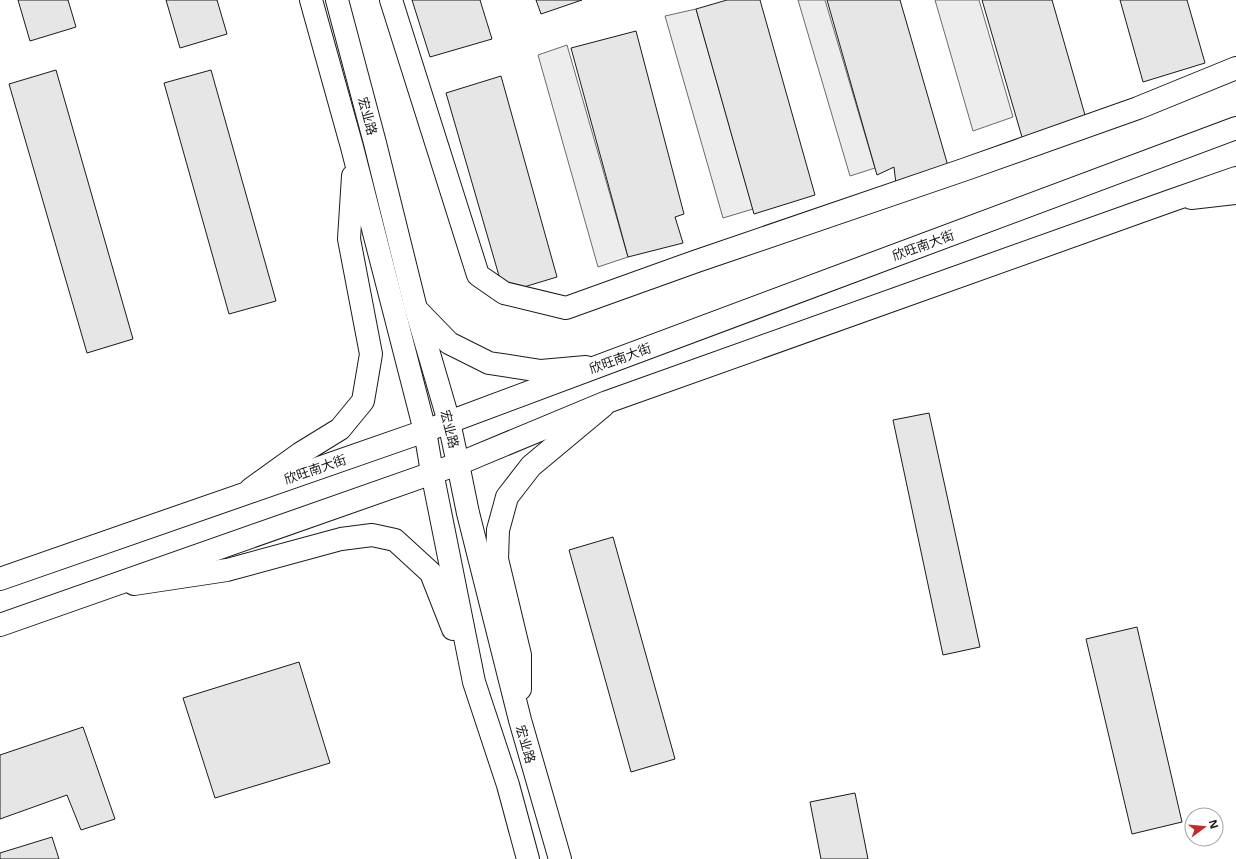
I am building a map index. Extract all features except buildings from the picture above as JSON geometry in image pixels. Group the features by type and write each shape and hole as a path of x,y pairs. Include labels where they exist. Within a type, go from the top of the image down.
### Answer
{"street":[{"name":"宏业路","path":"311,0 353,153 425,431 474,682 508,785 528,859"},
{"name":"宏业路","path":"337,0 375,143 416,310 448,422 468,513 520,720 560,859"},
{"path":"391,0 478,275 504,293 566,308 704,258 958,172 1138,108 1236,68"},
{"name":"欣旺南大街","path":"0,579 425,431 1236,128"},
{"path":"244,494 301,453 340,429 363,401 371,354 349,239 353,153 375,143"},
{"path":"0,625 458,464 607,402 1236,178"},
{"path":"1170,201 1236,193"},
{"path":"416,310 449,343 489,363 541,371 597,366"},
{"path":"520,720 520,655 497,559 498,530 507,497 531,466 607,402"},
{"path":"105,588 227,570 341,539 372,536 395,540 431,573 474,682"}],"shaded area":[{"path":"798,0 825,0 875,168 850,176"},
{"path":"935,0 979,0 1013,117 973,131"},
{"path":"696,9 753,209 723,218 665,16"},
{"path":"567,45 628,257 598,267 538,55"}]}
